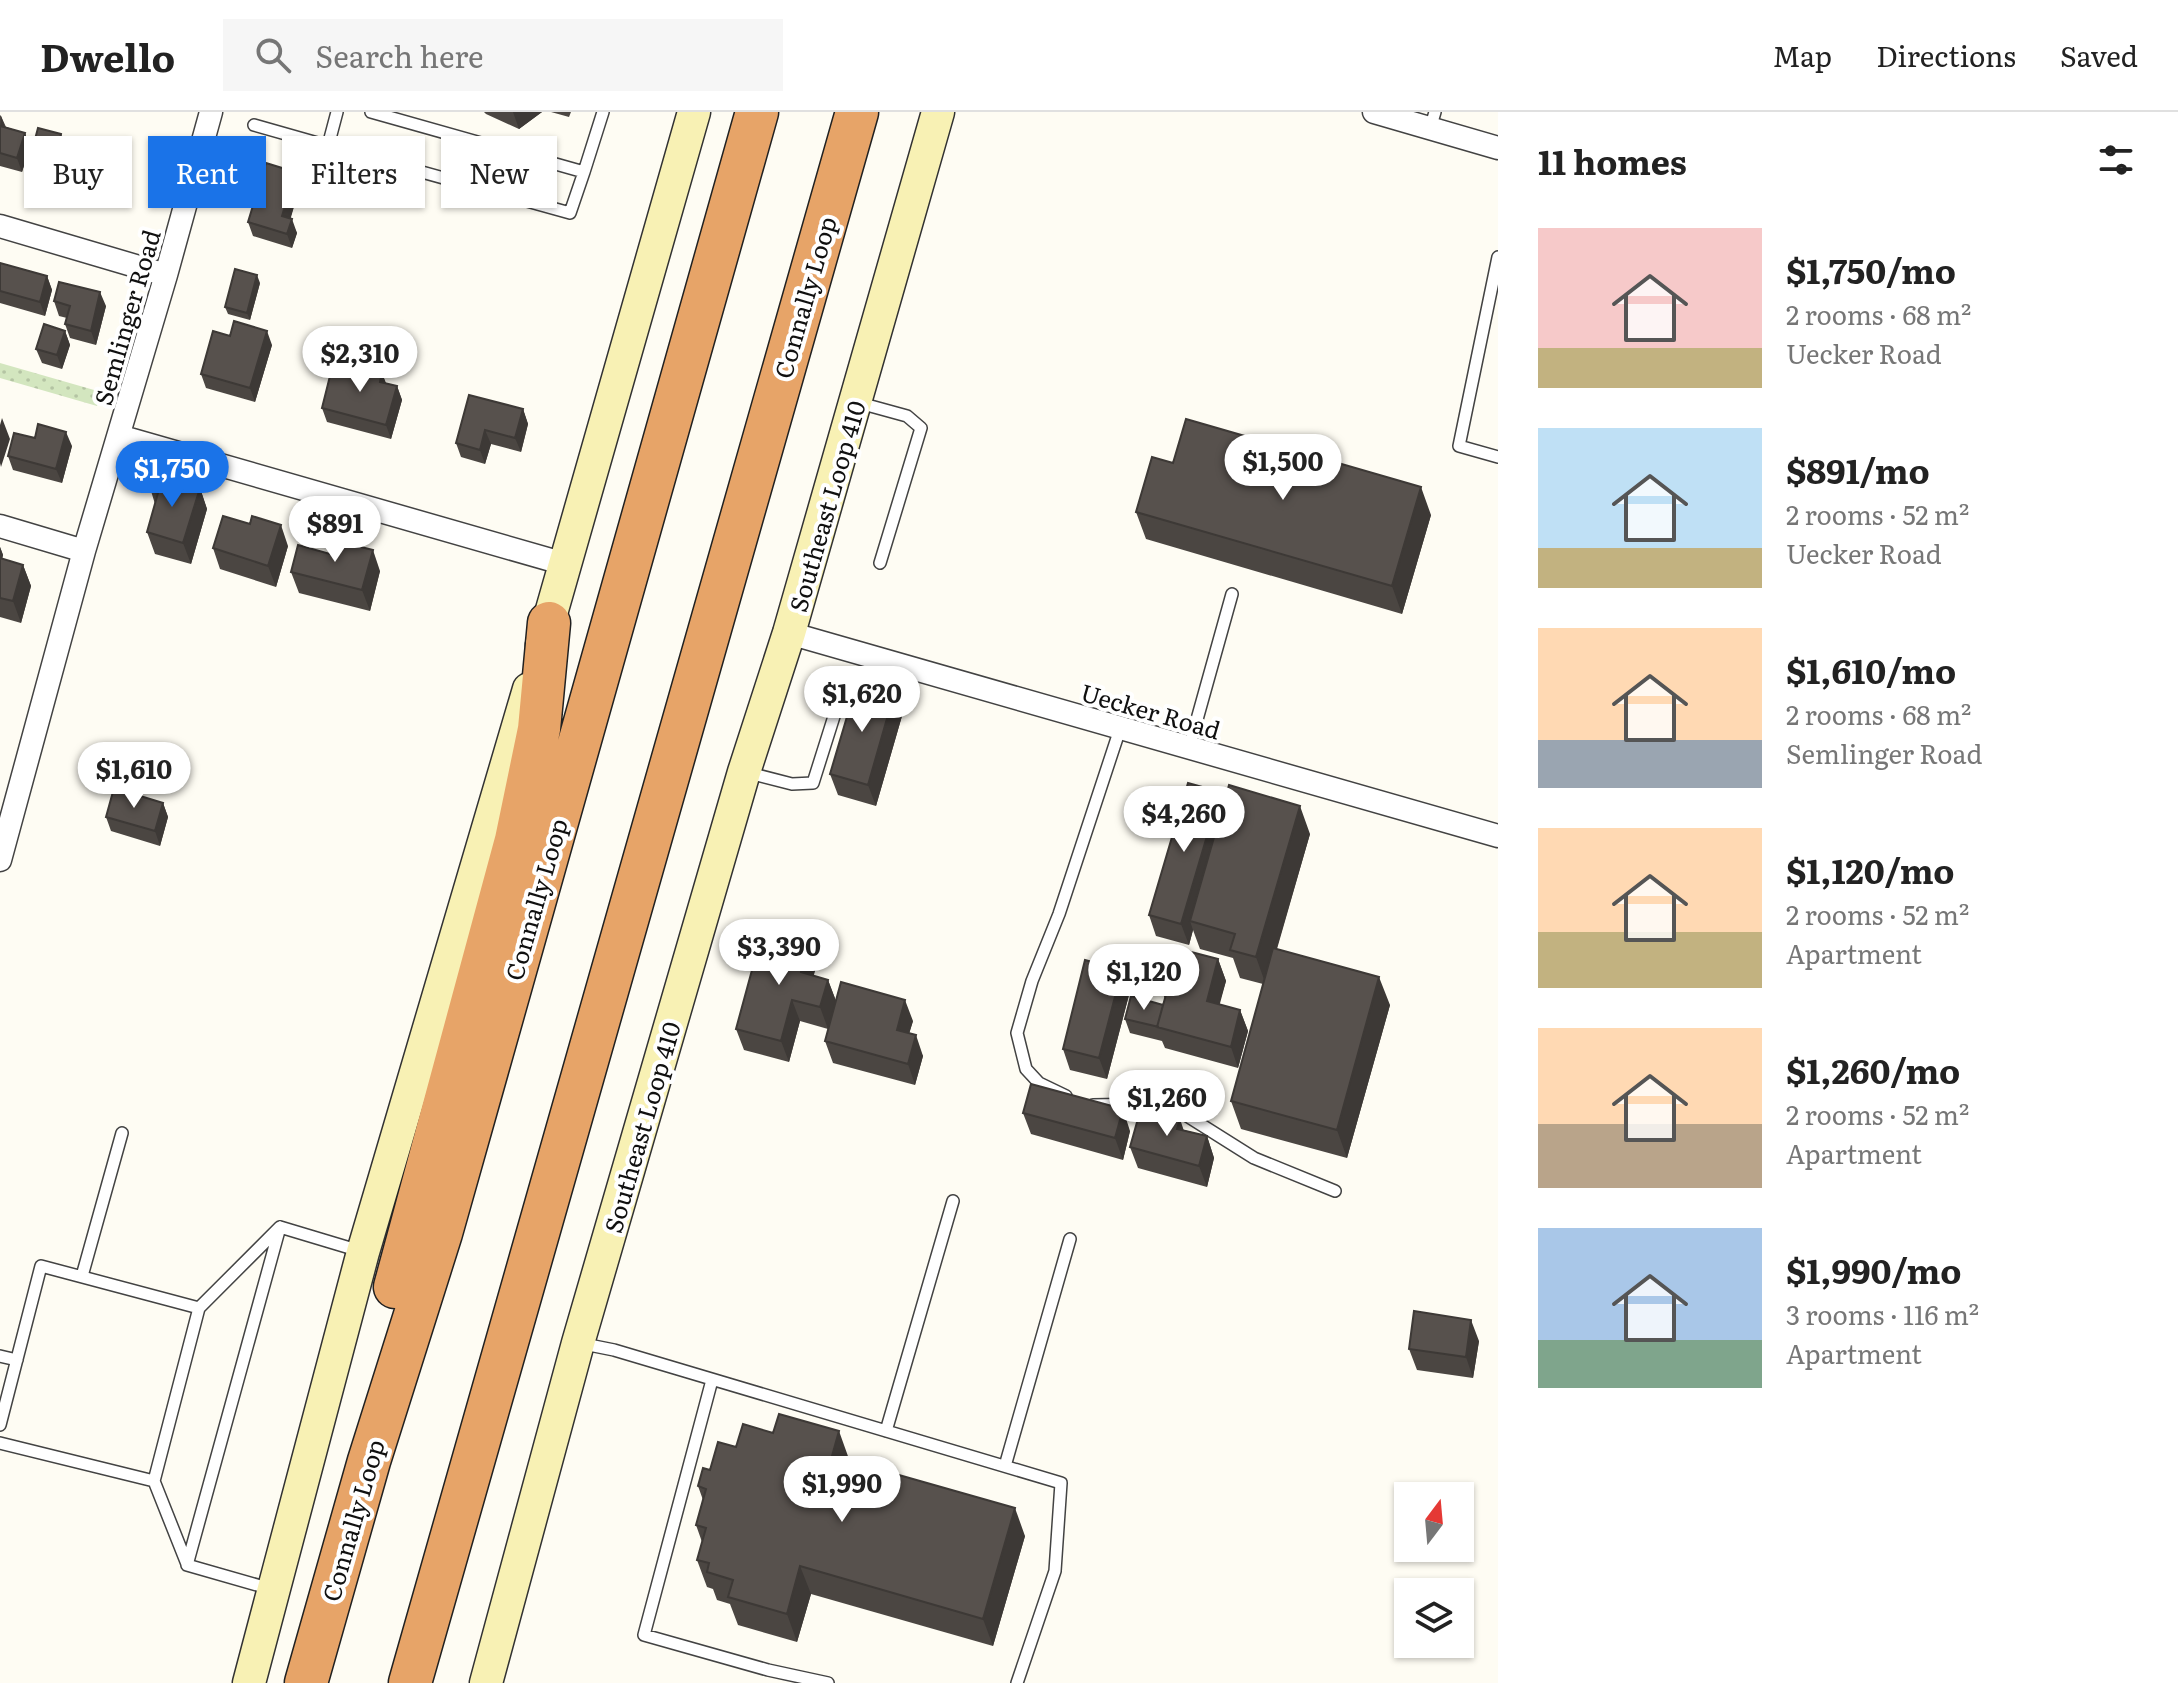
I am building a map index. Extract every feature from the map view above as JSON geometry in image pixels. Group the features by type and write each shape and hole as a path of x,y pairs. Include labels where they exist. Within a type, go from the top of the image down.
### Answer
{"highway":[{"name":"Connally Loop","path":"306,1683 369,1461 441,1233 757,112"},
{"name":"Connally Loop","path":"410,1683 857,112"},
{"path":"369,1461 369,1381 516,840 539,729 549,623"}],"main road":[{"path":"249,1683 363,1252 549,623 694,112"},
{"name":"Southeast Loop 410","path":"486,1683 578,1343 744,772 789,633 938,112"}],"street":[{"name":"Semlinger Road","path":"0,860 5,826 211,112"},
{"path":"1374,112 1432,120 1498,148"},
{"path":"0,226 166,275"},
{"path":"119,436 565,564"},
{"path":"0,526 84,551"},
{"name":"Uecker Road","path":"789,633 1498,836"}],"lane":[{"path":"331,136 337,112"},
{"path":"371,112 584,172"},
{"path":"425,173 570,213 603,112"},
{"path":"254,125 293,136"},
{"path":"1498,257 1459,446 1498,457"},
{"path":"855,402 907,416 921,428 880,563"},
{"path":"1189,748 1232,594"},
{"path":"744,772 792,784 813,783 842,691"},
{"path":"1120,729 1059,914 1032,981 1017,1033 1026,1069 1039,1083 1063,1096 1094,1105 1173,1107 1254,1158 1335,1191"},
{"path":"82,1276 122,1133"},
{"path":"886,1431 953,1201"},
{"path":"280,1227 363,1252"},
{"path":"187,1565 154,1481 199,1308 280,1227"},
{"path":"187,1565 280,1227"},
{"path":"1005,1466 1070,1239"},
{"path":"0,1425 41,1266 199,1308"},
{"path":"578,1343 614,1350 1061,1483 1055,1571 1017,1683"},
{"path":"0,1356 17,1360"},
{"path":"712,1380 644,1635 768,1670 828,1683"},
{"path":"0,1443 154,1481"},
{"path":"187,1565 274,1590"}],"green space":[{"path":"0,363 101,392 97,406 0,378"}],"building":[{"path":"0,126 25,133 17,158 0,153"},
{"path":"38,128 61,134 61,136 36,136"},
{"path":"266,163 282,168 282,216 292,219 287,234 248,222 252,208 266,208"},
{"path":"0,263 47,276 40,302 0,291"},
{"path":"235,269 257,275 247,313 225,307"},
{"path":"59,282 100,292 91,331 65,324 70,306 54,301"},
{"path":"234,321 267,331 250,388 201,374 213,331 230,336"},
{"path":"44,324 65,331 57,355 36,349"},
{"path":"349,364 382,373 380,382 397,386 386,425 322,408 332,368 346,372"},
{"path":"469,395 523,409 515,438 485,430 480,450 456,443"},
{"path":"1186,419 1421,487 1392,586 1136,512 1152,457 1173,463"},
{"path":"38,424 66,432 56,469 8,456 14,433 35,438"},
{"path":"156,475 200,488 183,543 147,532 158,493 151,491"},
{"path":"223,516 250,524 252,516 281,525 268,566 213,548"},
{"path":"333,540 373,550 362,590 291,572 298,545 330,554"},
{"path":"0,558 23,565 13,601 0,598"},
{"path":"857,683 894,694 868,785 830,774"},
{"path":"1188,783 1220,792 1181,924 1149,915"},
{"path":"1229,785 1300,806 1256,957 1230,950 1235,934 1190,921"},
{"path":"114,788 163,803 155,831 106,817"},
{"path":"773,929 810,939 801,972 828,980 820,1007 792,1000 781,1041 736,1029 755,959 764,962"},
{"path":"1172,947 1218,959 1207,1001 1240,1010 1231,1047 1157,1027 1167,991 1161,989"},
{"path":"1273,948 1379,977 1337,1130 1231,1101"},
{"path":"1085,960 1122,970 1099,1058 1063,1049"},
{"path":"841,982 905,1000 897,1030 916,1035 908,1064 825,1041"},
{"path":"1131,996 1163,1005 1157,1027 1125,1019"},
{"path":"1031,1084 1123,1109 1115,1138 1023,1113"},
{"path":"1141,1108 1180,1119 1177,1129 1207,1136 1199,1166 1130,1147"},
{"path":"1414,1311 1471,1320 1466,1357 1409,1349"},
{"path":"779,1414 839,1431 832,1456 1015,1508 983,1619 800,1566 787,1614 728,1597 733,1580 707,1572 709,1563 697,1560 706,1528 696,1525 706,1489 698,1486 703,1468 710,1470 718,1442 736,1447 743,1424 773,1433"}]}
